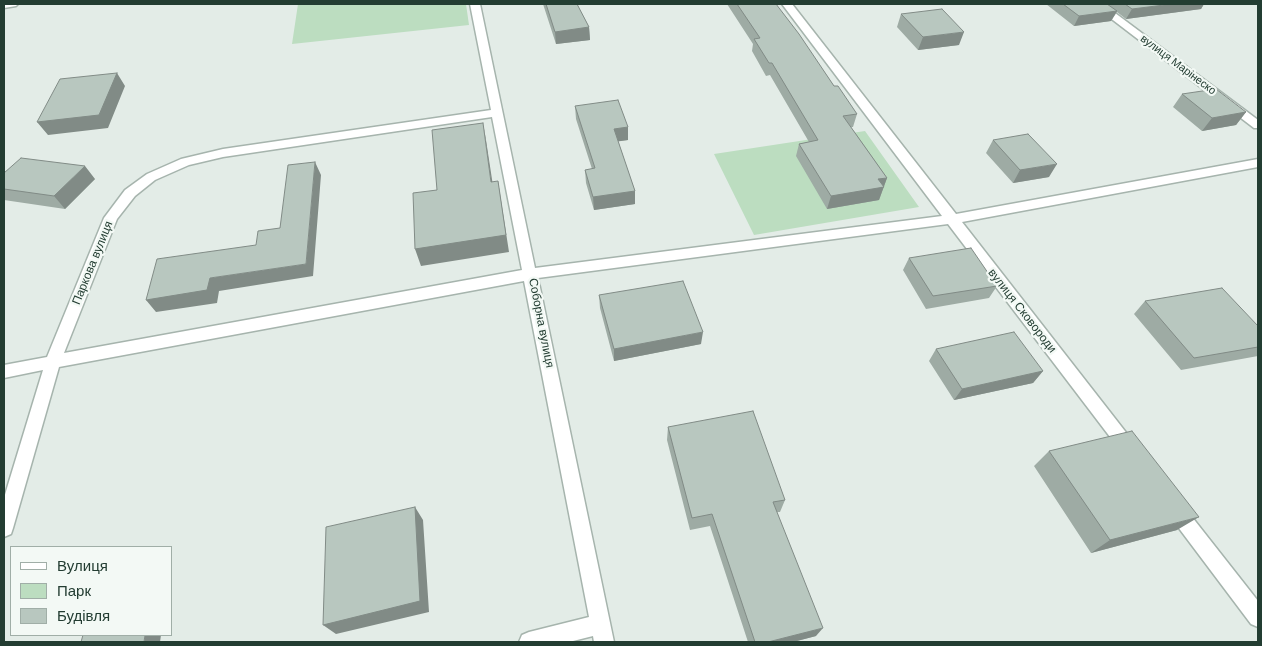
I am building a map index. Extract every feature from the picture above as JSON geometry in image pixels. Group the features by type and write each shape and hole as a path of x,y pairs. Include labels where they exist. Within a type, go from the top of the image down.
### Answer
{"street":[{"path":"4,5 13,4"},
{"name":"Соборна вулиця","path":"475,4 602,633"},
{"name":"вулиця Сковороди","path":"788,4 1138,461"},
{"name":"вулиця Марінеско","path":"1097,4 1258,126"},
{"name":"Паркова вулиця","path":"4,528 53,362 111,218 130,193 151,177 185,162 223,153 497,114"},
{"path":"4,371 531,274 951,219 1258,163"},
{"path":"1168,500 1258,617"},
{"path":"529,642 602,633"}],"green space":[{"path":"298,4 466,4 469,25 292,44"},
{"path":"865,131 919,207 754,235 714,154"}],"building":[{"path":"546,4 577,4 589,27 555,32"},
{"path":"737,4 776,4 834,86 838,86 857,114 843,116 887,178 878,179 884,187 831,196 799,144 818,140 772,63 769,63 754,39 760,38"},
{"path":"1063,4 1107,4 1117,11 1079,16"},
{"path":"1125,4 1172,4 1132,9"},
{"path":"942,9 964,32 923,37 901,14"},
{"path":"117,73 99,115 37,122 60,79"},
{"path":"1216,89 1246,112 1212,118 1182,94"},
{"path":"618,100 628,127 614,129 635,191 593,197 585,170 595,168 575,106"},
{"path":"483,123 491,182 498,181 506,235 415,249 413,193 437,190 432,130"},
{"path":"1028,134 1057,164 1020,170 993,140"},
{"path":"21,158 85,166 54,196 4,189 4,173"},
{"path":"315,162 306,264 210,278 207,290 146,300 157,259 256,245 258,231 280,228 288,165"},
{"path":"971,248 997,286 933,296 909,258"},
{"path":"683,281 703,332 614,349 599,295"},
{"path":"1222,288 1258,326 1258,347 1194,358 1145,301"},
{"path":"1014,332 1043,371 962,389 936,349"},
{"path":"753,411 785,500 773,502 823,628 768,642 755,642 712,514 692,518 668,427"},
{"path":"1132,431 1199,517 1110,540 1049,451"},
{"path":"415,507 420,601 323,625 326,527"},
{"path":"83,636 145,636 144,642 81,642"}]}
